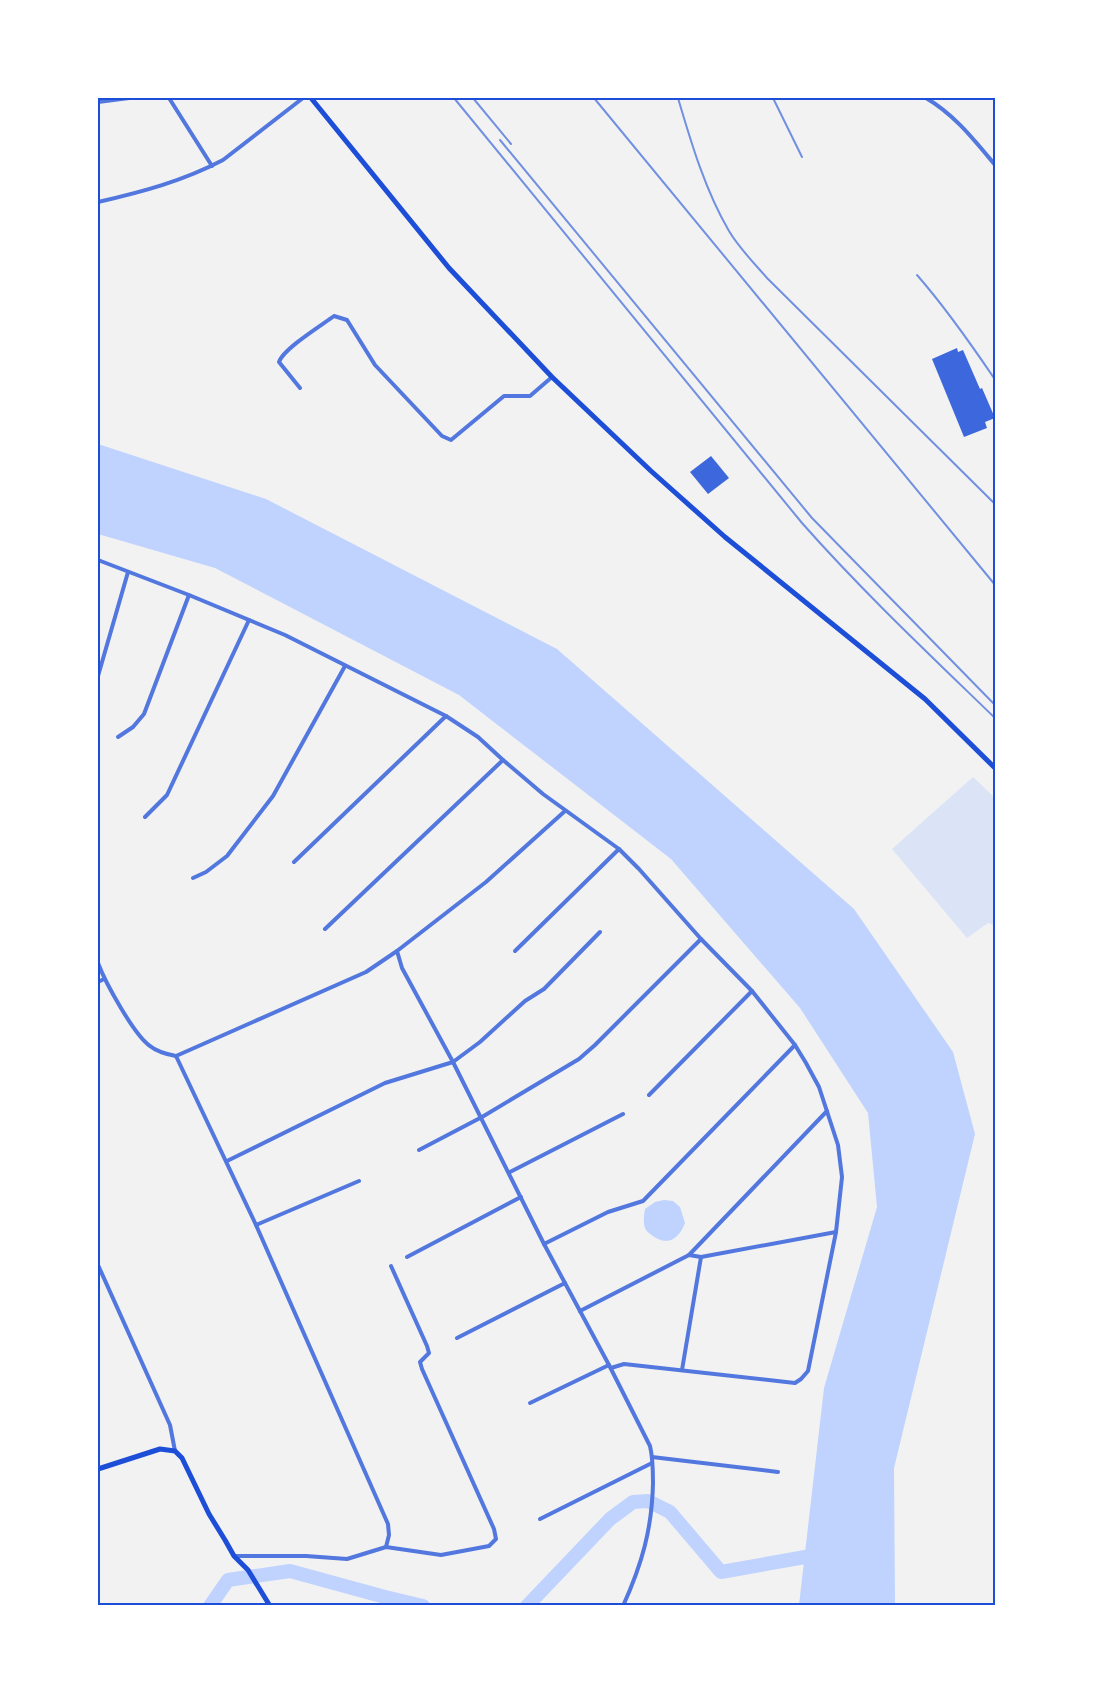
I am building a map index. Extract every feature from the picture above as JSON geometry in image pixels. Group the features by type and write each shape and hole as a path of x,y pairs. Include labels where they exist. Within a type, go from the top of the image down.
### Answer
{"main road":[{"path":"311,98 449,268 552,377 725,537 925,699 996,769"},
{"path":"98,1469 160,1449 175,1451 182,1458 209,1514 234,1556 248,1570 270,1605"}],"street":[{"path":"98,102 129,98"},
{"path":"169,98 212,166"},
{"path":"98,202 163,186 212,166 232,154 303,98"},
{"path":"926,98 940,106 970,133 996,166"},
{"path":"300,388 279,359 334,316 347,320 375,365 442,436 451,440 504,396 530,396 552,377"},
{"path":"98,560 285,635 446,716 478,737 565,811 619,849 639,869 701,939 752,991 795,1045 819,1087 838,1145 842,1177 836,1232 808,1371 801,1379 795,1383 624,1364 610,1367 530,1403"},
{"path":"98,676 128,572"},
{"path":"118,737 133,727 144,714 189,595"},
{"path":"145,817 167,795 249,620"},
{"path":"193,878 206,872 227,856 273,796 345,666"},
{"path":"294,862 446,716"},
{"path":"325,929 503,760"},
{"path":"98,963 104,979 140,1037 150,1047 176,1056 366,972 398,951 486,882 565,811"},
{"path":"516,951 619,849"},
{"path":"227,1161 385,1083 453,1062 480,1042 525,1001 544,989 600,932"},
{"path":"418,1150 482,1117 579,1059 701,939"},
{"path":"398,951 402,968 482,1117 544,1244 650,1446 653,1463 648,1534 641,1561 623,1605"},
{"path":"98,982 104,979"},
{"path":"649,1095 752,991"},
{"path":"544,1244 608,1212 643,1201 795,1045"},
{"path":"176,1056 256,1225 388,1524 389,1535 386,1547"},
{"path":"580,1311 689,1256 826,1111"},
{"path":"510,1172 623,1114"},
{"path":"256,1225 359,1181"},
{"path":"407,1257 521,1197"},
{"path":"689,1256 701,1257 836,1232"},
{"path":"682,1370 701,1257"},
{"path":"98,1264 170,1425 175,1451"},
{"path":"234,1556 306,1556 347,1559 386,1547 441,1555 489,1546 496,1539 494,1529 422,1369 420,1362 429,1353 427,1346 392,1266"},
{"path":"458,1338 565,1283"},
{"path":"652,1457 778,1472"},
{"path":"540,1519 653,1463"}],"shaded area":[{"path":"973,777 995,798 996,926 988,923 967,938 892,849"}],"water":[{"path":"98,444 266,499 557,649 854,909 953,1052 975,1134 894,1468 895,1605 799,1605 824,1388 877,1207 868,1113 800,1008 671,859 459,695 215,568 98,534"},
{"path":"673,1201 680,1207 685,1223 678,1236 666,1241 648,1233 644,1221 645,1209 655,1202"}],"building":[{"path":"957,348 958,352 963,350 995,418 985,422 987,428 964,437 932,359"},
{"path":"711,456 729,478 708,494 690,472"}],"waterway":[{"path":"527,1606 610,1519 633,1502 648,1501 670,1512 721,1572 822,1554"},
{"path":"210,1606 228,1580 290,1571 423,1606"}],"railway":[{"path":"454,98 802,523 873,598 996,719"},
{"path":"473,98 511,144"},
{"path":"594,98 996,586"},
{"path":"678,98 706,183 720,215 742,249 767,278 996,505"},
{"path":"773,98 802,157"},
{"path":"500,140 812,518 996,706"},
{"path":"917,275 958,326 996,381"}]}
